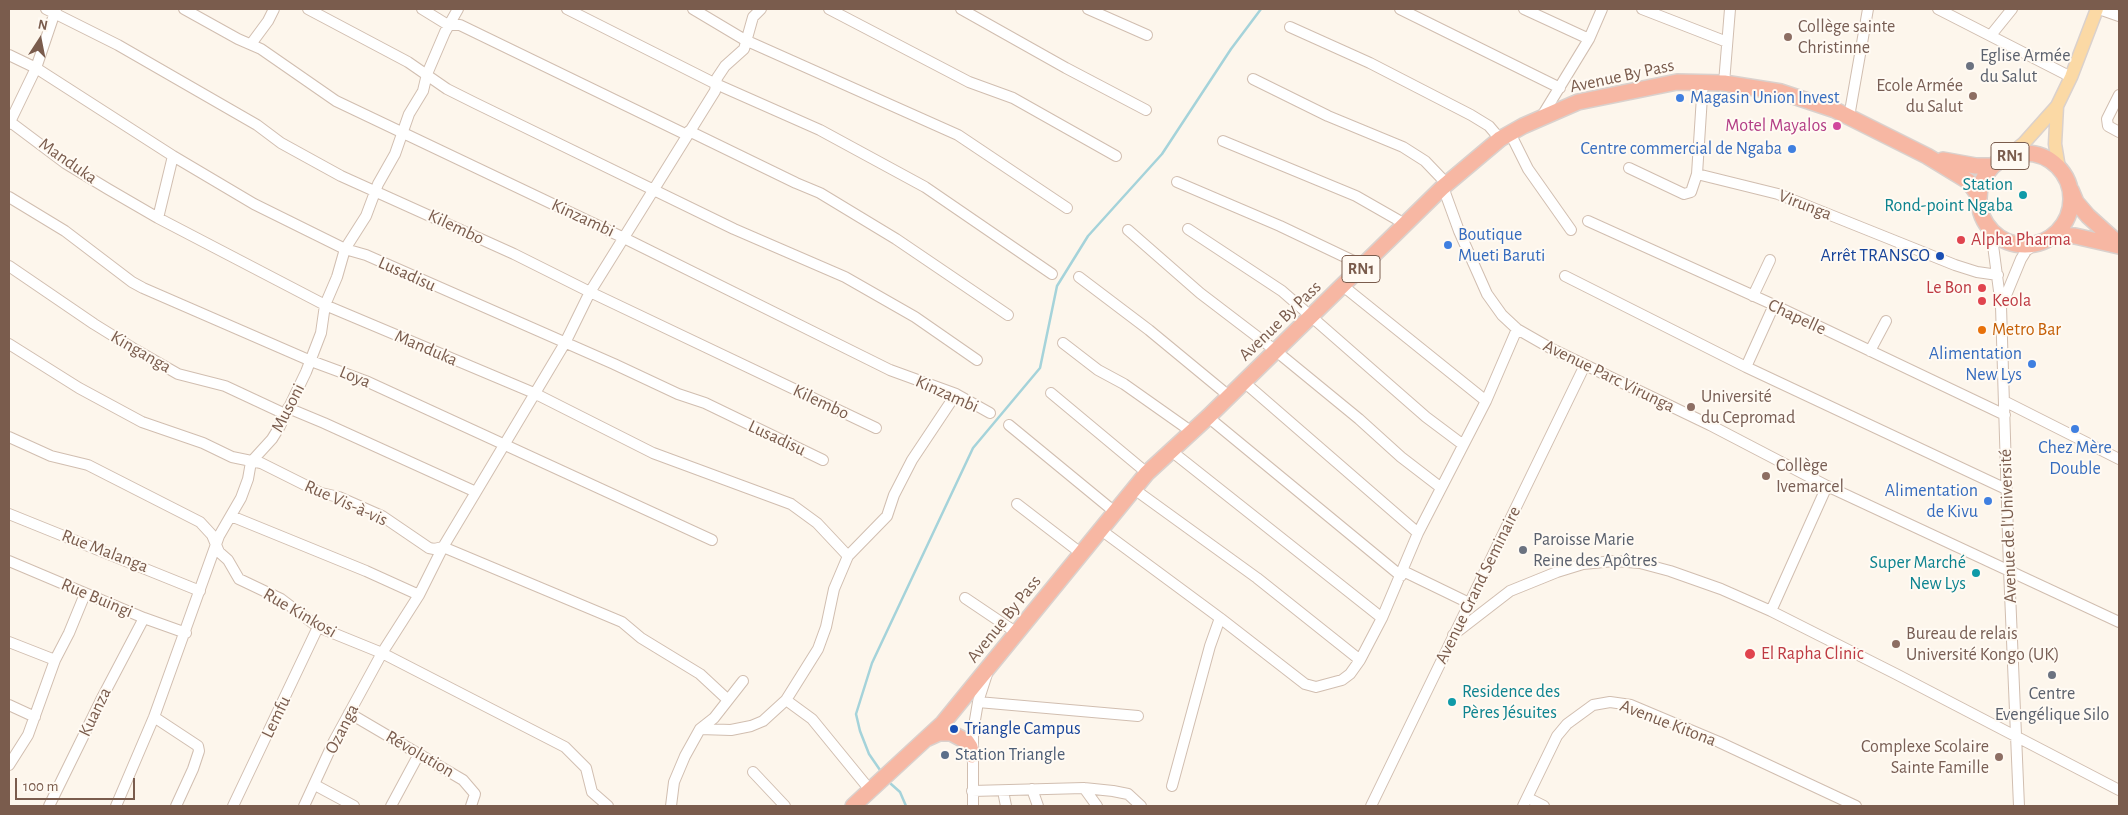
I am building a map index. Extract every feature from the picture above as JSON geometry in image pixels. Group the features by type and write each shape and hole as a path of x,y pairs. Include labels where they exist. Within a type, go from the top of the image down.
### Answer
{"highway":[{"name":"Avenue By Pass","path":"853,806 943,724 1147,473 1208,417 1445,186 1505,136 1542,116 1578,102 1656,85 1703,81 1781,92 1817,103 1927,156"},
{"name":"RN1","path":"1979,196 1984,180 1994,166 2008,156 2024,153 2039,155 2059,168 2076,202 2119,245"},
{"name":"RN1","path":"1927,156 1962,164 1994,166"},
{"name":"RN1","path":"1927,156 1968,181 1979,196 1982,214 1991,230 2012,243 2028,245 2037,243 2054,235 2060,229 2068,216 2071,200 2069,186"},
{"name":"RN1","path":"2054,235 2075,236 2119,245"},
{"path":"925,740 939,733 951,733 966,740 972,755"}],"main road":[{"path":"2008,156 2024,143 2057,106 2071,77 2098,9"},
{"path":"2057,106 2055,144 2059,168"}],"street":[{"name":"Kinzambi","path":"184,9 238,39 251,44 336,101 624,238 890,370 956,394 990,413"},
{"path":"251,44 268,21 274,9"},
{"path":"308,9 427,74 447,89 784,252 845,277 915,317 977,360"},
{"path":"422,9 448,25 460,25 820,193 896,239 1008,315"},
{"name":"Musoni","path":"116,806 154,717 186,633 216,544 248,479 251,462 272,438 311,360 320,333 325,305 337,277 345,249 358,231 378,184 395,154 409,114 422,91 427,74 448,25 458,9"},
{"path":"567,9 716,84 820,130 925,187 1052,274"},
{"path":"693,9 745,40 958,135 1067,208"},
{"name":"Ozanga","path":"304,806 334,741 382,653 419,595 444,547 565,343 590,292 714,90 717,78 725,66 744,49 753,17 761,9"},
{"path":"829,9 969,82 1013,98 1116,156"},
{"path":"961,9 1146,110"},
{"path":"1088,9 1147,35"},
{"path":"1400,9 1560,88"},
{"path":"1524,9 1589,39"},
{"path":"1542,116 1589,39 1602,9"},
{"path":"1642,9 1727,42"},
{"path":"1724,83 1730,9"},
{"path":"1849,117 1868,9"},
{"path":"1938,9 2071,77"},
{"path":"1991,35 2012,9"},
{"path":"2098,9 2119,16"},
{"path":"9,122 36,68 52,10"},
{"name":"Kilembo","path":"52,10 118,45 257,125 281,143 375,192 514,254 876,428"},
{"path":"1290,27 1370,63 1464,111 1505,136 1571,230"},
{"name":"Lusadisu","path":"9,55 36,68 172,156 254,204 345,249 366,255 678,394 705,403 823,460"},
{"path":"1253,80 1328,116 1403,147 1425,162 1445,186"},
{"path":"1629,168 1684,194 1692,192 1696,174 1703,81"},
{"path":"2119,95 2107,119 2108,126 2119,132"},
{"name":"Manduka","path":"9,122 65,163 158,218 325,305 534,393 652,453 791,504 817,523 848,556"},
{"path":"1223,141 1356,196 1405,224"},
{"path":"158,218 172,156"},
{"name":"Virunga","path":"1696,174 1778,194 1955,265 1977,272 1998,275"},
{"path":"1177,182 1280,226 1364,266"},
{"name":"Avenue Parc Virunga","path":"1445,186 1459,231 1487,294 1502,316 1518,329 1552,349 1710,425 1827,486 2009,569 2119,622"},
{"name":"Loya","path":"9,197 65,231 132,282 143,288 311,360 368,382 712,540"},
{"name":"Chapelle","path":"1588,221 1774,305 2005,416"},
{"path":"1188,229 1282,291 1426,417 1462,444"},
{"path":"1128,230 1200,293 1276,351 1359,419 1401,458 1440,486"},
{"name":"Avenue de l'Université","path":"1991,230 2001,306 2006,490 2019,806"},
{"path":"2001,306 2021,259 2026,251 2037,243"},
{"path":"1753,296 1770,260"},
{"name":"Kinganga","path":"9,266 111,335 178,374 225,386 286,411 333,427 476,492"},
{"path":"1565,276 1746,367 2006,490"},
{"path":"1079,277 1149,330 1229,396"},
{"path":"1343,286 1486,401"},
{"path":"1746,367 1774,305"},
{"path":"1870,352 1886,322"},
{"path":"1101,530 1305,684 1316,687 1342,680 1350,674 1360,660 1382,618 1418,532 1440,486 1486,401 1518,329"},
{"path":"1063,343 1098,370 1124,384 1192,432"},
{"name":"Rue Vis-à-vis","path":"9,344 80,388 142,422 203,442 232,457 261,463 321,493 339,497 372,511 429,548 444,547 622,622 642,638 700,674 728,700"},
{"name":"Avenue Grand Seminaire","path":"1371,806 1585,365"},
{"path":"1244,382 1418,532"},
{"path":"1051,392 1147,473"},
{"path":"700,730 731,730 750,726 763,721 786,700 818,649 826,627 836,582 848,556 887,516 894,495 912,460 956,394"},
{"path":"2004,401 2119,459"},
{"path":"1208,417 1402,573 1469,603"},
{"path":"1009,425 1116,513"},
{"name":"Rue Kinkosi","path":"9,437 51,456 88,465 200,522 212,535 219,552 228,560 239,579 281,599 318,627 382,653 566,748 586,768 592,792 608,806"},
{"path":"1170,450 1382,618"},
{"path":"1771,612 1827,486"},
{"path":"1134,489 1257,578 1360,660"},
{"path":"1017,504 1082,554"},
{"name":"Rue Malanga","path":"9,514 200,591"},
{"path":"231,516 366,571 419,595"},
{"name":"Rue Buingi","path":"9,561 85,594 186,633"},
{"path":"1453,635 1510,591 1557,572 1582,564 1614,561 1640,563 1670,571 1721,589 1771,612 1896,674 2119,790"},
{"path":"9,765 28,735 55,660 69,633 85,594"},
{"path":"965,598 1016,634"},
{"name":"Kuanza","path":"50,806 103,696 144,618"},
{"path":"1172,786 1208,654 1220,618"},
{"name":"Lemfu","path":"233,806 318,627"},
{"path":"9,642 55,660"},
{"path":"973,806 972,755 974,724 978,702 990,666"},
{"path":"671,806 674,782 700,730 714,718 743,681"},
{"path":"786,700 812,719 870,790"},
{"path":"978,702 1138,716"},
{"name":"Avenue Kitona","path":"1526,802 1558,736 1567,724 1593,705 1610,702 1631,705 1719,742 1856,806"},
{"path":"9,705 35,717"},
{"name":"Révolution","path":"349,713 446,769 471,788 475,794 471,806"},
{"path":"154,717 198,746 199,751 193,769 176,806"},
{"path":"391,806 420,754"},
{"path":"753,772 785,806"},
{"path":"315,785 354,806"},
{"path":"972,791 1084,788 1122,791 1141,806"},
{"path":"1084,788 1097,806"},
{"path":"1032,789 1038,806"},
{"path":"1003,791 1006,806"},
{"path":"1526,802 1544,806"}],"waterway":[{"path":"880,770 869,754 856,714 872,663 973,448 1040,368 1057,286 1088,236 1162,154 1231,49 1261,9"},
{"path":"891,784 900,792 906,806"}],"place":[{"name":"Collège sainte Christinne","path":"1788,37"},
{"name":"Eglise Armée du Salut","path":"1970,66"},
{"name":"Ecole Armée du Salut","path":"1973,96"},
{"name":"Magasin Union Invest","path":"1680,98"},
{"name":"Motel Mayalos","path":"1837,126"},
{"name":"Centre commercial de Ngaba","path":"1792,149"},
{"name":"Station Rond-point Ngaba","path":"2023,195"},
{"name":"Alpha Pharma","path":"1961,240"},
{"name":"Boutique Mueti Baruti","path":"1448,245"},
{"name":"Arrêt TRANSCO","path":"1940,256"},
{"name":"Le Bon","path":"1982,288"},
{"name":"Keola","path":"1982,301"},
{"name":"Metro Bar","path":"1982,330"},
{"name":"Alimentation New Lys","path":"2032,364"},
{"name":"Université du Cepromad","path":"1691,407"},
{"name":"Chez Mère Double","path":"2075,429"},
{"name":"Collège Ivemarcel","path":"1766,476"},
{"name":"Alimentation de Kivu","path":"1988,501"},
{"name":"Paroisse Marie Reine des Apôtres","path":"1523,550"},
{"name":"Super Marché New Lys","path":"1976,573"},
{"name":"Bureau de relais Université Kongo (UK)","path":"1896,644"},
{"name":"El Rapha Clinic","path":"1750,654"},
{"name":"Centre Evengélique Silo","path":"2052,675"},
{"name":"Residence des Pères Jésuites","path":"1452,702"},
{"name":"Triangle Campus","path":"954,729"},
{"name":"Station Triangle","path":"945,755"},
{"name":"Complexe Scolaire Sainte Famille","path":"1999,757"}]}
